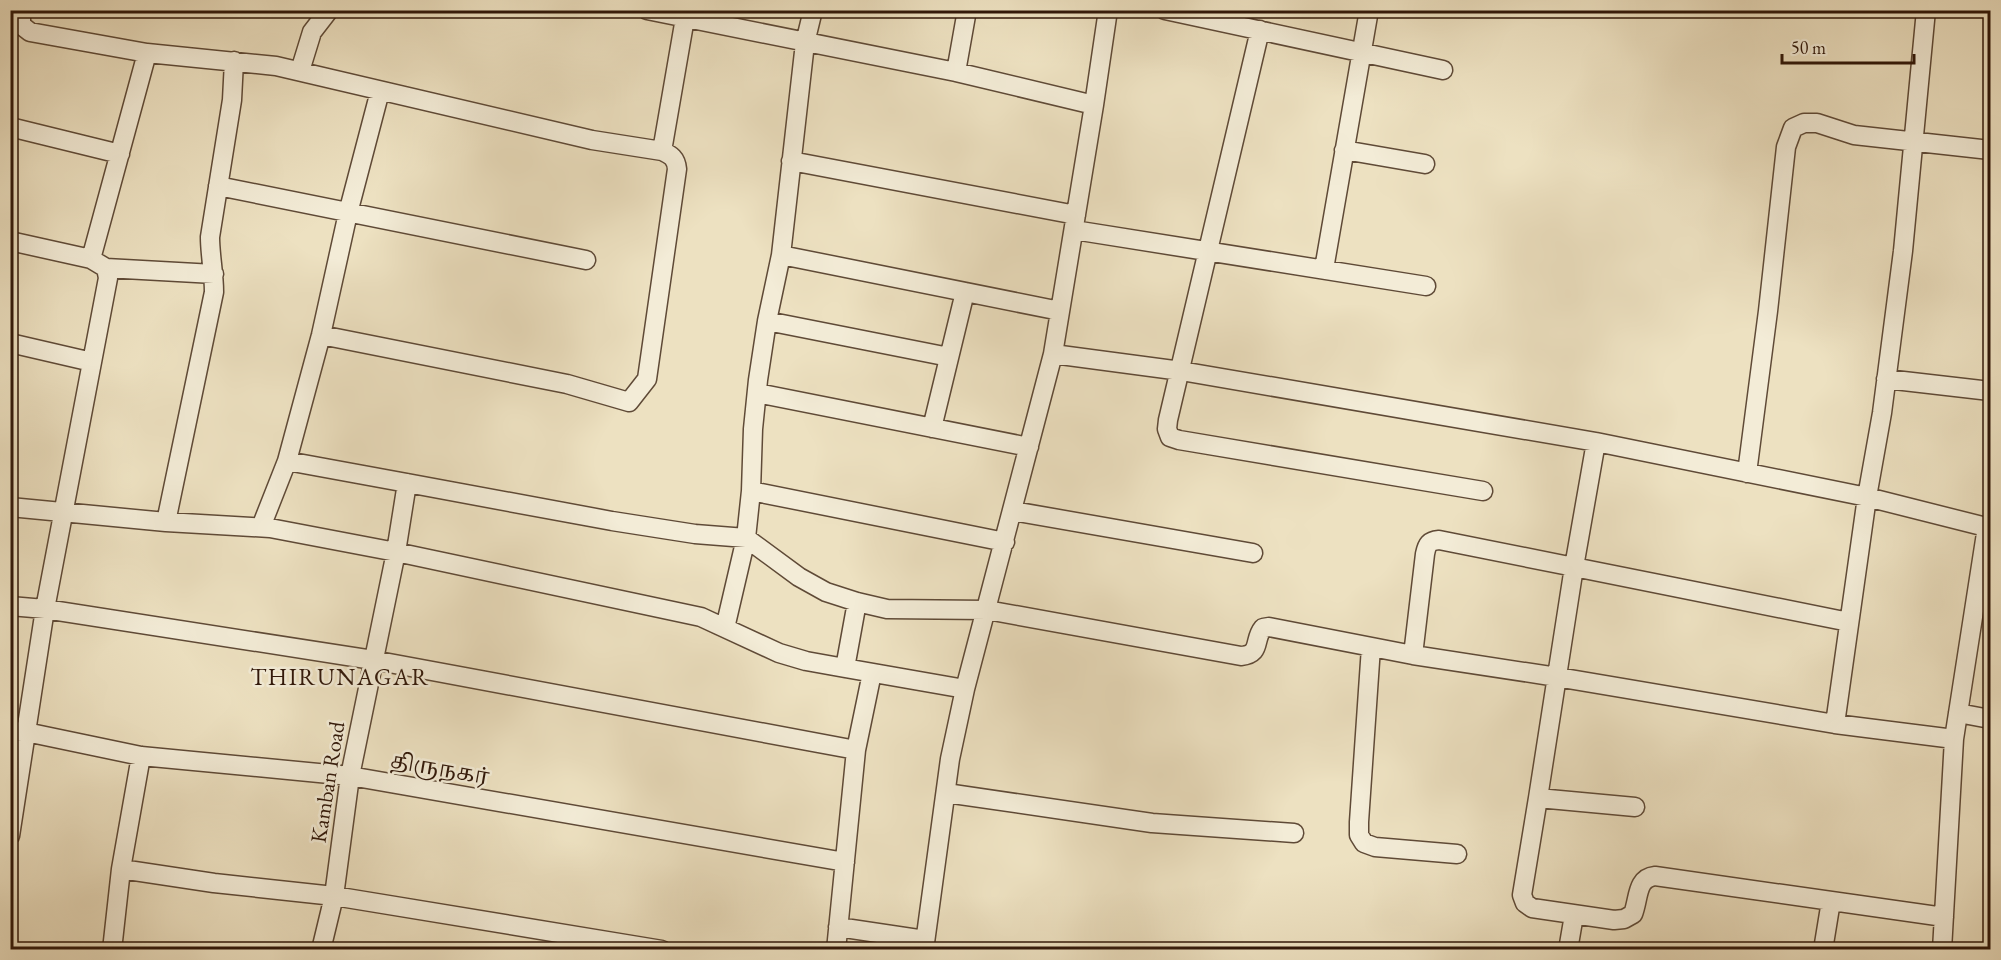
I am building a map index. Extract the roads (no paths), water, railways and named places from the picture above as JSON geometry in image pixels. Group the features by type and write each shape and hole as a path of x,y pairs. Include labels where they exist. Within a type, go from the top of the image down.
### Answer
{"street":[{"path":"21,10 21,25 30,32 147,53 276,66 592,140 662,151 673,156 676,162 677,169 647,380 629,402 567,384 321,335"},
{"path":"300,71 312,32 329,10"},
{"path":"647,10 956,72 1094,105"},
{"path":"725,628 746,538 757,393 766,321 781,255 805,43 813,10"},
{"path":"956,72 968,10"},
{"path":"838,927 924,945 950,759 965,689 1053,354 1108,10"},
{"path":"1165,10 1443,70"},
{"path":"1324,269 1369,10"},
{"path":"1834,724 1903,251 1926,10"},
{"path":"662,151 686,18"},
{"path":"1260,30 1167,429 1170,437 1179,441 1483,491"},
{"path":"10,836 18,732 45,609 108,278 98,263 120,154 147,53"},
{"path":"166,522 210,320 214,274 210,237 232,100 234,61"},
{"path":"261,527 287,461 321,335 348,213 380,90"},
{"path":"1747,473 1786,147 1793,128 1804,123 1817,123 1854,135 1990,150"},
{"path":"10,127 120,154"},
{"path":"1344,150 1425,164"},
{"path":"791,161 1209,251 1426,286"},
{"path":"218,186 586,260"},
{"path":"10,241 98,263 214,274"},
{"path":"781,255 1060,311"},
{"path":"932,428 965,292"},
{"path":"766,321 949,357"},
{"path":"10,343 92,362"},
{"path":"1053,354 1181,371 1596,442 1867,497 1989,528 1954,739 1942,950"},
{"path":"1886,379 1990,391"},
{"path":"757,393 1029,447"},
{"path":"1596,442 1522,894 1526,903 1532,908 1574,915 1624,919 1634,914 1642,881 1647,877 1655,876 1944,917"},
{"path":"287,461 612,521 695,534 746,538 799,577 826,592 887,609 987,610 1241,656 1249,655 1255,649 1258,633 1263,628 1269,627 1413,655 1834,724 1954,739"},
{"name":"Kamban Road","path":"321,950 333,896 350,777 396,552 407,483"},
{"path":"751,491 1005,542"},
{"path":"10,507 166,522 261,527 396,552 701,618 779,653 806,661 965,689"},
{"path":"1013,511 1253,553"},
{"path":"1413,655 1425,554 1431,541 1439,540 1849,622"},
{"path":"845,668 857,602"},
{"path":"10,606 45,609 373,660 856,750"},
{"path":"1371,647 1359,835 1364,843 1375,847 1457,854"},
{"path":"836,950 856,750 872,673"},
{"path":"1958,713 1990,719"},
{"name":"திருநகர்","path":"18,732 141,756 350,777 845,862"},
{"path":"112,950 121,869 141,756"},
{"path":"946,793 1152,823 1294,833"},
{"path":"1538,798 1635,807"},
{"path":"121,869 214,883 333,896 662,950"},
{"path":"1823,950 1830,902"},
{"path":"1568,950 1574,915"}],"district":[{"name":"THIRUNAGAR","path":"340,677"}]}
